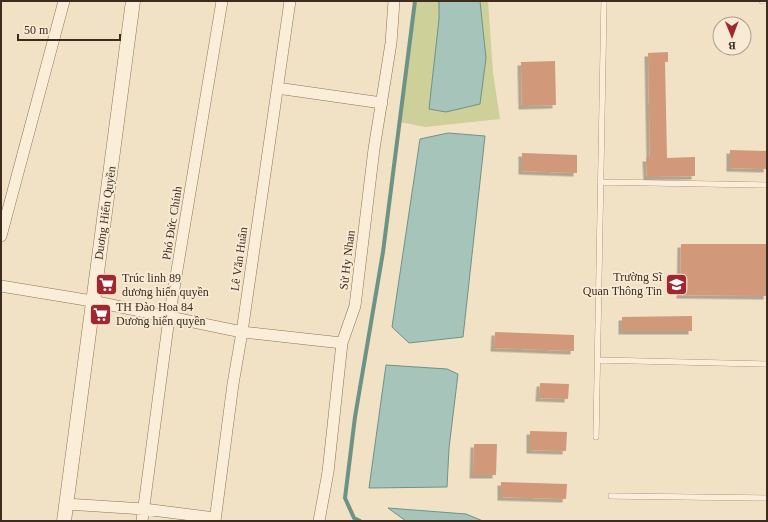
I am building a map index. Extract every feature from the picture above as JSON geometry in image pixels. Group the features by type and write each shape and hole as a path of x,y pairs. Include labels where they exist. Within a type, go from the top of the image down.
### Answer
{"street":[{"path":"1,236 64,1"},
{"name":"Duơng Hiến Quyền","path":"64,521 133,1"},
{"name":"Phó Đức Chính","path":"142,521 169,318 222,1"},
{"name":"Lê Văn Huân","path":"215,519 233,384 242,332 290,1"},
{"name":"Sử Hy Nhan","path":"320,521 328,472 342,342 354,306 374,150 391,43 394,1"},
{"path":"277,88 382,103"},
{"path":"1,286 92,301 242,332 342,342"},
{"path":"66,504 144,509 215,519"}],"lane":[{"path":"596,437 604,1"},
{"path":"762,1 767,1"},
{"path":"600,182 767,185"},
{"path":"597,360 767,364"},
{"path":"611,496 767,498"}],"green space":[{"path":"415,1 439,1 439,19 486,58 480,1 488,1 493,73 500,119 425,127 400,122"}],"water":[{"path":"439,1 480,1 486,58 480,104 446,112 429,109 439,19"},
{"path":"448,133 485,136 463,337 409,343 392,327 420,139"},
{"path":"386,365 447,369 458,374 449,448 447,487 369,488"},
{"path":"388,508 466,514 483,521 406,521"}],"building":[{"path":"668,52 668,62 665,62 667,158 695,157 695,176 647,177 646,158 650,158 648,53"},
{"path":"555,61 556,105 522,106 521,62"},
{"path":"730,150 767,151 767,169 730,168"},
{"path":"522,153 577,155 577,173 522,171"},
{"path":"681,244 767,244 767,296 680,295"},
{"path":"692,316 692,331 622,331 622,317"},
{"path":"495,332 574,335 574,351 494,348"},
{"path":"540,383 569,384 568,399 539,398"},
{"path":"530,431 567,432 566,451 530,450"},
{"path":"474,444 497,444 496,475 473,475"},
{"path":"501,482 567,484 566,499 501,497"}],"waterway":[{"path":"360,521 354,518 345,498 355,417 383,252 415,1"}],"place":[{"name":"Trường Sĩ Quan Thông Tin","path":"677,284"},
{"name":"Trúc linh 89 dương hiến quyền","path":"107,285"},
{"name":"TH Đào Hoa 84 Dương hiến quyền","path":"101,314"}]}
